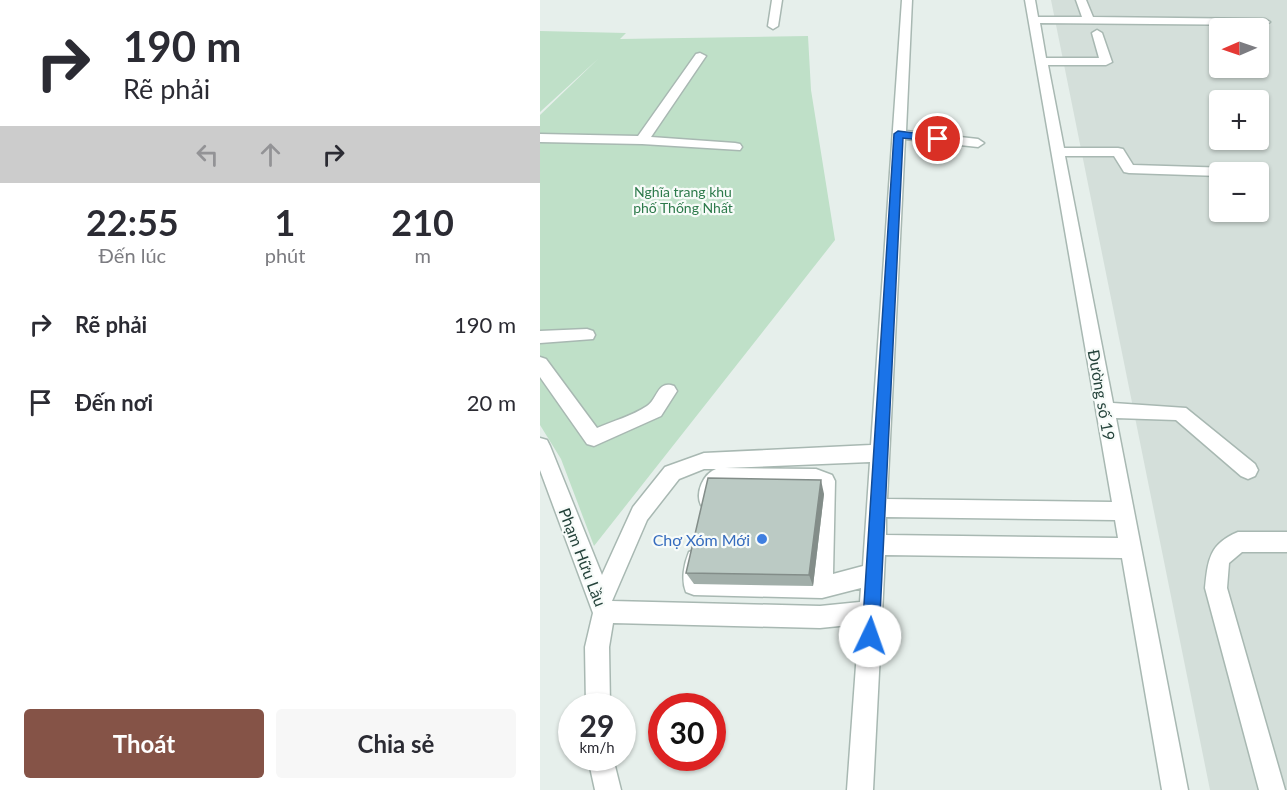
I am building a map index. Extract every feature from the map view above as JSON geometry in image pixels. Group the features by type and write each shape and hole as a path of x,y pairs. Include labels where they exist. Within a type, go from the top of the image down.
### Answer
{"street":[{"path":"773,26 777,0"},
{"path":"860,790 907,0"},
{"name":"Đường số 19","path":"1030,0 1174,790"},
{"path":"1081,0 1089,21"},
{"path":"1034,20 1209,22"},
{"path":"1041,61 1106,62 1097,33"},
{"path":"642,140 700,56"},
{"path":"898,134 978,143"},
{"path":"540,138 642,140 735,147"},
{"path":"1058,152 1118,152 1129,169 1209,171"},
{"path":"540,337 587,336"},
{"path":"540,364 594,438 655,411 668,391"},
{"path":"1105,410 1180,413 1248,470"},
{"name":"Phạm Hữu Lầu","path":"540,446 602,607 597,647 598,693"},
{"path":"872,614 845,613 820,617 709,616 627,611 602,607 640,514 672,473 704,461 881,453"},
{"path":"822,587 825,481 816,478 717,477 710,488 694,584 822,587 873,574"},
{"path":"876,507 1123,511"},
{"path":"1272,790 1216,588 1219,558 1238,542 1287,542"},
{"path":"874,545 1130,548"},
{"path":"604,771 608,790"}],"shaded area":[{"path":"1051,0 1287,0 1287,790 1210,790"}],"green space":[{"name":"Nghĩa trang khu phố Thống Nhất","path":"540,31 626,33 620,39 808,36 811,90 835,240 594,546 561,459 540,425 540,115 599,58 540,112"}],"building":[{"name":"Chợ Xóm Mới","path":"708,478 821,480 809,575 686,573"}],"place":[{"name":"Chợ Xóm Mới","path":"762,539"}],"route":[{"path":"870,636 898,134 938,139"}]}
